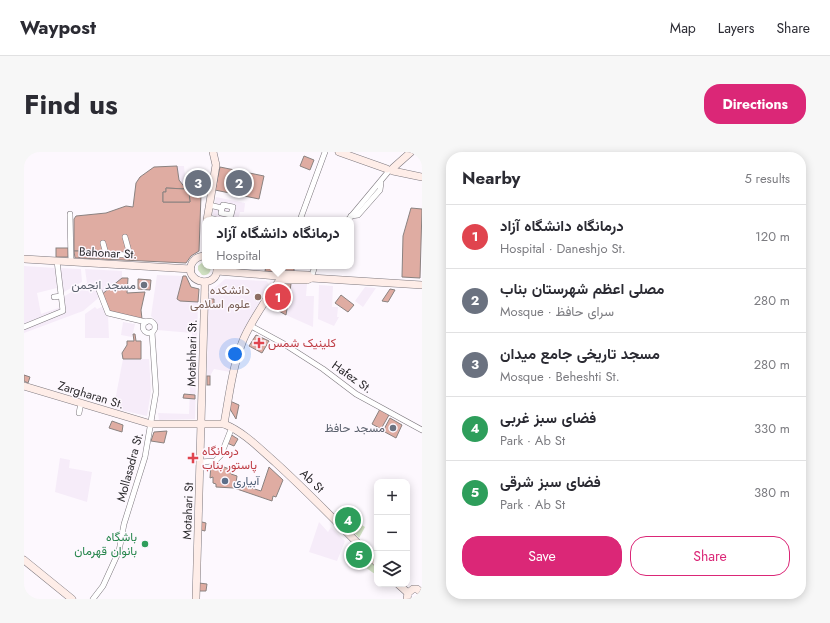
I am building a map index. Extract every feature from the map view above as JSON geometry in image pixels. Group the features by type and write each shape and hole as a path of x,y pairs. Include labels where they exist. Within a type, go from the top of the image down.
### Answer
{"main road":[{"path":"207,217 216,165 213,152"},
{"path":"339,152 390,170 422,177"},
{"path":"390,170 411,152"},
{"path":"202,257 196,259 191,269 195,279 205,285 213,279 219,270 307,280 311,278 422,285"},
{"name":"Bahonar St.","path":"24,259 191,269"},
{"path":"224,424 235,366 242,342 280,278"},
{"name":"Motahhari St.","path":"201,424 205,285"},
{"name":"Zargharan St.","path":"24,386 151,424 224,424"},
{"name":"Motahari St","path":"196,599 201,424"},
{"name":"Ab St","path":"224,424 232,427 246,437 290,475 374,560"},
{"path":"24,560 72,599"},
{"path":"400,587 408,596 418,588 422,593"}],"street":[{"path":"301,217 325,152"},
{"path":"353,217 358,215 380,190 381,181 390,170"},
{"path":"209,205 222,208"},
{"path":"70,214 71,262"},
{"path":"103,243 106,254 130,255 125,237"},
{"path":"119,254 119,265"},
{"path":"24,327 63,311 57,261"},
{"path":"280,278 283,269"},
{"path":"311,278 314,269"},
{"path":"99,290 108,313 146,322 150,321 154,324 154,329 152,332 148,333 144,329 146,322"},
{"path":"54,297 61,296"},
{"name":"Hafez St.","path":"251,326 302,356 356,394 422,430"},
{"name":"Mollasadra St.","path":"93,599 106,579 119,550 124,524 145,457 156,392 152,332"},
{"path":"79,413 81,403"},
{"path":"200,462 215,461 221,455 232,427"}],"shaded area":[{"path":"177,166 184,166 185,176 190,179 191,187 203,189 202,195 190,192 183,186 179,180"},
{"path":"216,197 245,203 244,212 240,212 239,217 212,217"},
{"path":"24,266 55,268 57,288 37,293 41,314 64,306 63,297 87,283 85,269 122,271 122,278 83,311 24,333"},
{"path":"59,268 81,269 82,282 62,293"},
{"path":"157,275 183,276 177,299 180,301 198,302 195,419 159,420 158,413 189,414 192,333 157,330 156,321 151,316"},
{"path":"225,279 267,281 269,285 237,343 230,372 214,369 210,376 207,376 208,304 214,304 214,299 209,299 209,290 216,287"},
{"path":"291,284 307,284 306,296 314,296 313,327 286,315"},
{"path":"319,285 333,286 332,307 338,307 337,317 339,317 334,326 318,319"},
{"path":"365,287 376,288 363,307 355,301"},
{"path":"104,306 108,315 109,338 85,338 85,314 95,307 97,309"},
{"path":"123,322 135,324 132,337 121,335"},
{"path":"123,359 149,359 151,391 147,416 116,409 114,406"},
{"path":"60,458 70,460 69,468 92,472 87,502 55,492"},
{"path":"319,522 328,532 331,527 345,541 337,561 309,552"}],"green space":[{"path":"202,263 202,269 210,269 210,272 206,275 202,275 198,270 198,266"},
{"path":"337,510 365,527 359,538 335,512"},
{"path":"352,541 374,564 374,573 363,565 354,552"}],"building":[{"path":"304,156 314,160 310,170 300,166"},
{"path":"177,166 179,180 186,189 166,188 166,192 163,192 163,202 190,202 189,192 201,195 199,251 191,256 186,263 79,258 79,251 74,251 74,219 76,216 106,213 126,206 133,207 136,183 140,177 154,167"},
{"path":"220,167 264,176 259,199 215,190"},
{"path":"192,178 205,178 205,188 191,188"},
{"path":"166,188 185,189 189,192 190,202 163,202 163,192 166,192"},
{"path":"411,208 422,209 420,278 402,277 403,236"},
{"path":"56,248 68,248 68,257 56,257"},
{"path":"74,251 79,251 79,258 75,258"},
{"path":"265,269 280,269 278,272 265,271"},
{"path":"284,269 294,269 294,272 284,271"},
{"path":"183,276 186,276 191,287 199,289 198,302 180,301 177,299"},
{"path":"122,278 128,278 127,293 145,292 141,310 142,319 109,312 101,295"},
{"name":"مسجد انجمن","path":"138,279 151,280 150,290 138,289"},
{"path":"283,283 291,284 286,315 270,306"},
{"path":"390,289 395,290 388,302 382,301"},
{"path":"341,295 354,305 348,312 335,303"},
{"path":"209,299 214,299 214,304 208,304"},
{"path":"133,334 135,334 136,341 141,341 141,359 123,359 122,353 127,345 127,341 134,341"},
{"name":"کلینیک شمس","path":"256,335 269,341 262,353 249,346"},
{"path":"24,375 30,377 28,383 24,381"},
{"path":"207,376 210,376 210,385 207,385"},
{"path":"184,394 195,395 195,399 183,398"},
{"path":"230,401 239,405 236,419 230,409"},
{"path":"380,409 389,415 381,429 372,424"},
{"name":"مسجد حافظ","path":"390,418 402,425 396,438 383,431"},
{"path":"112,421 123,425 122,432 109,428"},
{"path":"167,431 164,443 151,441 154,432"},
{"path":"230,434 238,439 234,446 227,443"},
{"name":"آبیاری","path":"211,464 216,464 232,470 231,474 237,476 236,483 261,491 269,467 283,480 276,497 273,496 272,501 234,488 216,487 216,484 213,483 213,477 210,478"},
{"path":"198,521 206,523 205,531 197,529"},
{"path":"199,583 207,584 206,591 198,591"}],"place":[{"name":"مسجد تاریخی جامع میدان","path":"198,183"},
{"name":"مصلی اعظم شهرستان بناب","path":"239,183"},
{"name":"مسجد انجمن","path":"144,285"},
{"name":"دانشکده علوم اسلامی","path":"258,297"},
{"name":"درمانگاه دانشگاه آزاد","path":"278,297"},
{"name":"کلینیک شمس","path":"259,343"},
{"name":"مسجد حافظ","path":"393,428"},
{"name":"درمانگاه پاستور بناب","path":"193,458"},
{"name":"آبیاری","path":"225,481"},
{"name":"فضای سبز غربی","path":"348,520"},
{"name":"باشگاه بانوان قهرمان","path":"145,544"},
{"name":"فضای سبز شرقی","path":"359,555"}]}
